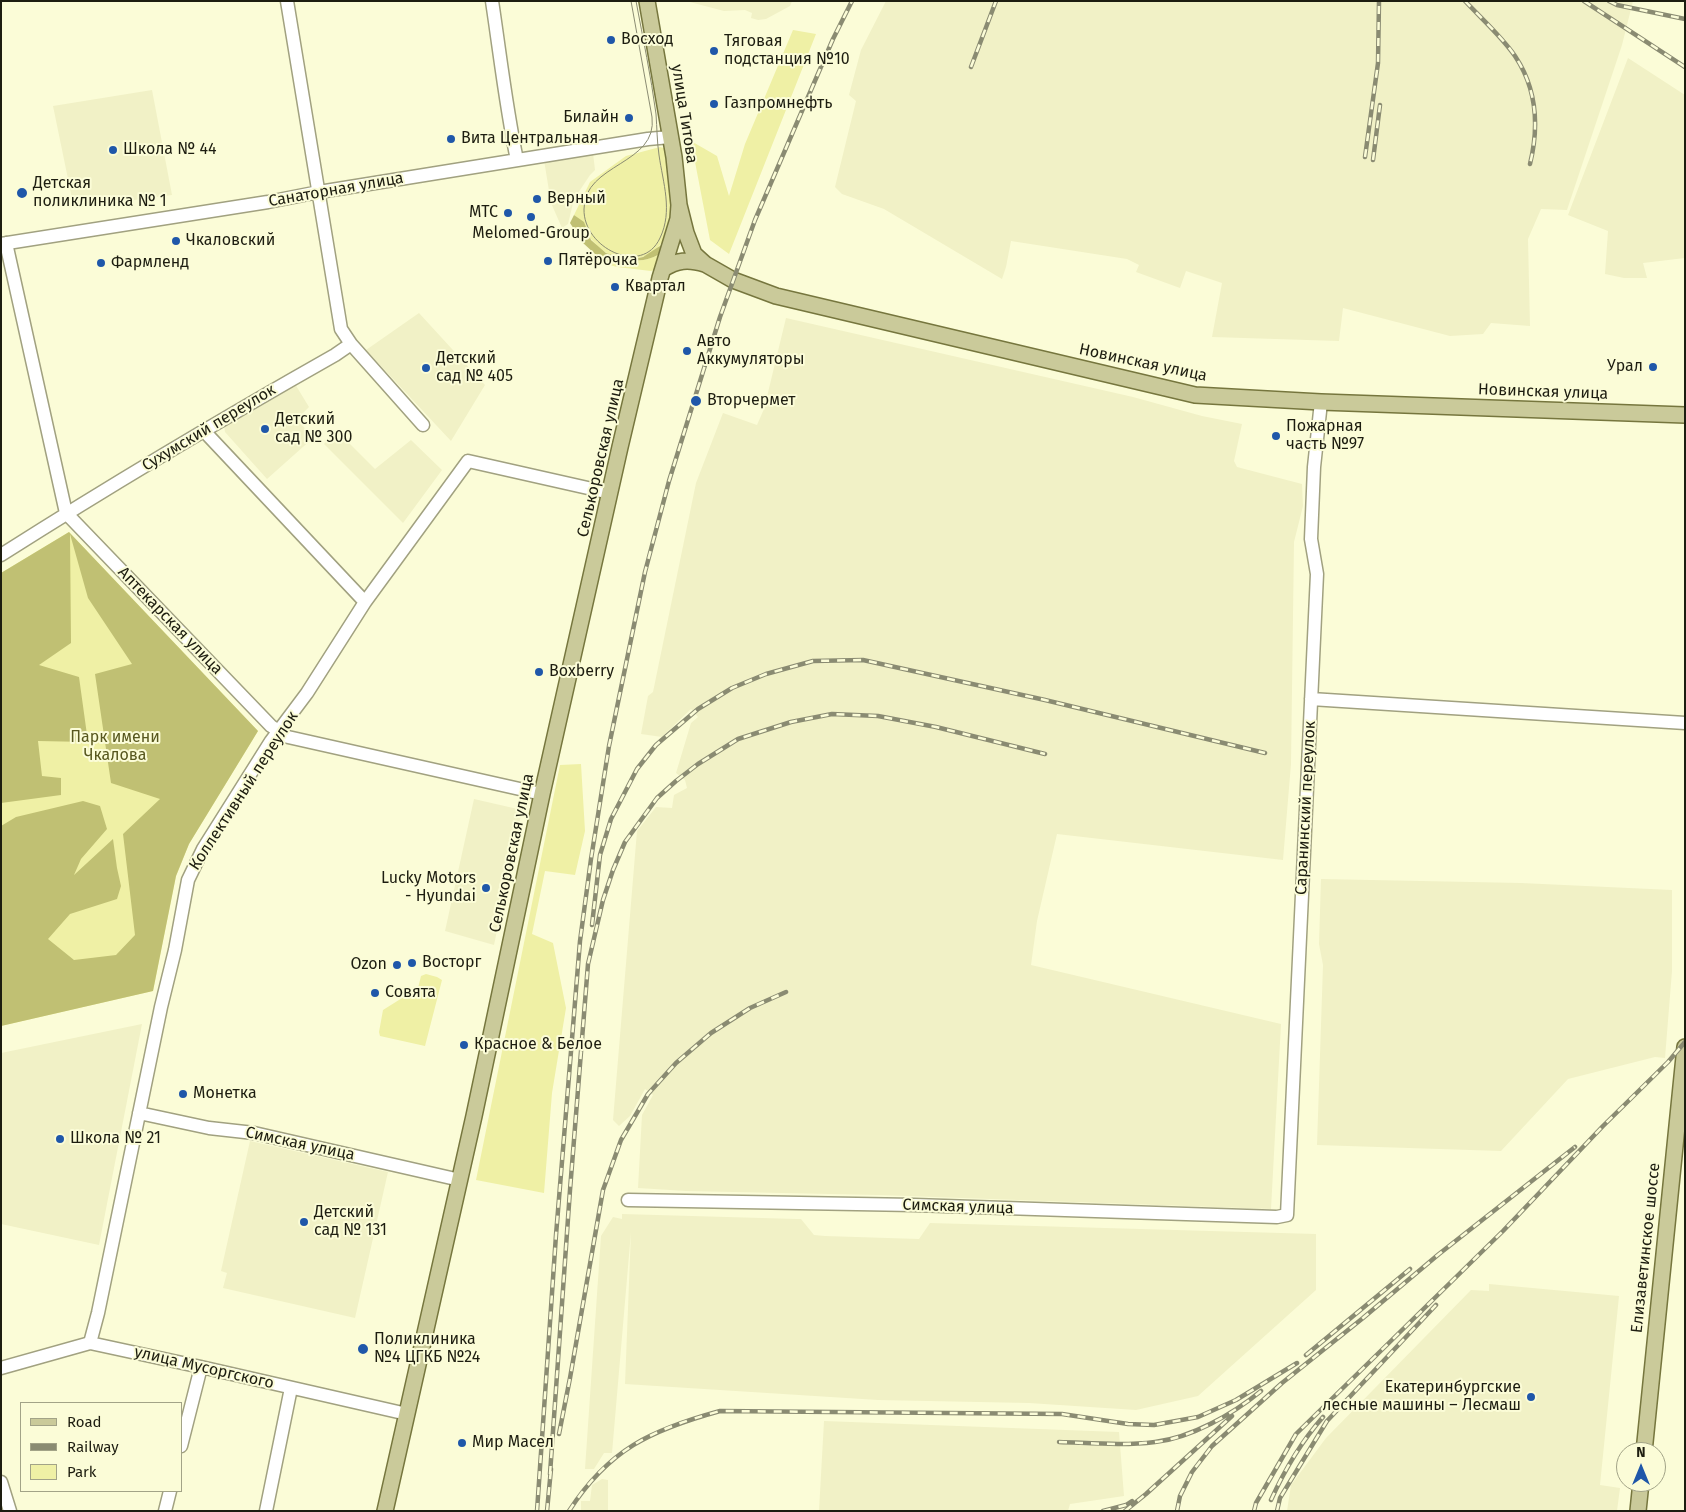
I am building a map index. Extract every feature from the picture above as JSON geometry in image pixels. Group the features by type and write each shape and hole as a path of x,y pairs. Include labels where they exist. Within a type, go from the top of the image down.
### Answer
{"main road":[{"name":"улица Титова","path":"647,1 670,137 679,205 686,233"},
{"name":"Селькоровская улица","path":"385,1511 460,1180 542,794 610,493 663,270 676,229 679,205"},
{"name":"Новинская улица","path":"686,233 694,254 705,264 733,280 776,296 1195,395 1322,402 1685,415"},
{"path":"663,270 676,261 683,260 705,264"},
{"name":"Елизаветинское шоссе","path":"1645,1442 1685,1047"},
{"path":"1638,1511 1640,1492"}],"street":[{"path":"287,1 341,329 351,344 423,425"},
{"path":"492,1 505,82 507,113 517,160"},
{"name":"Санаторная улица","path":"4,243 670,137"},
{"path":"4,243 66,513"},
{"name":"Сухумский переулок","path":"1,555 66,513 351,344"},
{"name":"Саранинский переулок","path":"1287,1215 1317,574 1311,539 1314,467 1322,402"},
{"path":"204,431 365,602"},
{"name":"Коллективный переулок","path":"90,1344 175,950 188,880 203,848 271,741 307,693 365,602 468,461 610,493"},
{"name":"Аптекарская улица","path":"66,513 271,726 279,732 288,737 542,794"},
{"path":"1311,699 1685,723"},
{"name":"Симская улица","path":"139,1113 209,1128 254,1133 460,1180"},
{"name":"Симская улица","path":"628,1200 924,1206 1277,1217 1287,1215"},
{"name":"улица Мусоргского","path":"1,1368 90,1344 407,1414"},
{"path":"182,1442 201,1367"},
{"path":"266,1511 291,1388"},
{"path":"1,1482 10,1511"},
{"path":"165,1511 170,1492"}],"shaded area":[{"path":"686,1 792,1 790,6 766,19 758,20 751,18 752,13 745,10 724,11"},
{"path":"886,1 1633,1 1622,45 1567,210 1541,209 1528,239 1530,326 1491,323 1483,334 1450,336 1343,308 1339,341 1212,337 1222,283 1186,271 1180,288 1136,272 1139,265 1127,259 1011,241 1002,279 884,209 842,194 835,187 856,101 849,95 861,50"},
{"path":"1628,58 1685,95 1685,258 1643,263 1647,278 1624,278 1605,274 1608,231 1568,215"},
{"name":"Школа № 44","path":"152,90 172,195 74,208 53,106"},
{"path":"593,153 595,170 574,199 568,224 562,228 551,203 544,160"},
{"name":"Детский сад № 405","path":"419,313 485,385 451,441 366,350"},
{"path":"786,318 1133,397 1202,416 1242,424 1234,461 1237,467 1302,484 1303,506 1294,542 1291,764 1283,860 1057,834 1037,921 1031,965 1281,1024 1271,1209 638,1188 642,1115 653,1095 645,1089 630,1116 619,1126 613,1120 637,831 656,807 672,808 674,795 687,788 685,780 676,773 691,723 698,717 691,709 662,737 641,734 648,696 653,692 696,483 723,413 757,425 764,409"},
{"name":"Детский сад № 300","path":"295,384 309,407 297,419 313,438 267,479 225,432 224,425"},
{"path":"336,430 375,469 411,440 442,470 403,523 324,444"},
{"path":"474,799 522,810 494,945 445,931"},
{"path":"1321,879 1521,883 1672,890 1672,971 1665,1058 1655,1057 1568,1079 1501,1151 1317,1145 1323,965 1319,944"},
{"name":"Школа № 21","path":"142,1024 99,1245 1,1224 1,1053"},
{"name":"Детский сад № 131","path":"250,1141 388,1172 355,1318 223,1288 227,1273 221,1271"},
{"path":"622,1214 801,1219 814,1235 919,1239 930,1223 1316,1234 1316,1290 1198,1396 1136,1410 1029,1403 878,1400 625,1384 631,1232 612,1453 604,1453 594,1469 585,1469 601,1236 613,1217 622,1219"},
{"path":"1489,1284 1619,1296 1600,1485 1616,1487 1616,1492 1619,1492 1617,1511 1287,1511 1291,1485 1326,1438 1471,1290 1489,1291"},
{"path":"824,1421 1119,1432 1124,1496 1070,1504 1068,1511 819,1511"},
{"path":"602,1479 608,1480 608,1511 581,1511 581,1501 590,1501 592,1485"}],"green space":[{"path":"793,30 816,34 729,254 710,240 691,141 717,156 729,196 745,144"},
{"path":"660,147 664,148 670,195 668,228 663,241 653,252 638,258 630,259 613,256 592,241 583,224 574,215 590,182 626,156"},
{"path":"574,215 584,222 591,240 606,253 634,259 643,257 663,244 661,253 647,259 606,264 583,243 570,223"},
{"path":"661,253 654,270 651,271 606,264 647,259"},
{"name":"Парк имени Чкалова","path":"69,532 258,731 189,844 176,876 153,991 1,1026 1,573"},
{"name":"Парк имени Чкалова","path":"69,532 258,731 189,844 176,876 153,991 1,1026 1,826 16,817 83,801 100,806 107,829 81,859 74,875 113,839 121,886 117,899 70,914 48,939 74,960 116,955 135,935 123,834 160,799 111,783 95,674 132,664 88,598 70,534 71,643 39,665 79,677 88,742 38,741 42,776 61,778 61,795 1,803 1,573"},
{"path":"581,764 585,831 575,875 545,871 532,934 553,943 566,1008 552,1093 544,1193 476,1180 560,765"},
{"path":"426,974 442,980 425,1046 380,1036 383,1010 418,988 421,976"}],"tram line":[{"path":"631,1 652,117 651,133 644,145 633,155 595,182 587,194 584,209 586,223 593,235 603,246 615,253 628,256 640,255 652,250 660,238 666,218 665,186 658,150 656,114 636,1"}],"railway":[{"path":"537,1511 556,1235 580,941 609,746 645,572 669,481 720,317 755,220 833,39 852,1"},
{"path":"971,67 996,1"},
{"path":"1365,157 1378,63 1379,1"},
{"path":"1465,1 1510,49 1528,82 1532,95 1535,122 1535,136 1530,164"},
{"path":"1584,1 1685,67"},
{"path":"1609,1 1617,5 1685,19"},
{"path":"1373,160 1380,105"},
{"path":"592,925 600,855 611,819 637,769 656,745 698,709 732,688 766,674 813,661 863,660 1045,700 1265,753"},
{"path":"550,1474 588,964 603,900 625,842 657,798 698,764 738,739 791,722 832,714 878,716 936,727 1045,754"},
{"path":"559,1434 603,1190 621,1140 648,1094 676,1063 711,1033 750,1008 786,992"},
{"path":"1254,1511 1256,1503 1296,1434 1503,1231 1603,1126 1668,1062 1685,1042"},
{"path":"1177,1511 1180,1496 1192,1472 1212,1446 1282,1383 1439,1254 1575,1147"},
{"path":"1306,1355 1410,1269"},
{"path":"1277,1511 1280,1498 1327,1421 1436,1305"},
{"path":"569,1511 600,1472 616,1457 634,1445 673,1426 720,1411 1062,1414 1128,1424 1154,1425 1198,1417 1236,1400 1297,1363"},
{"path":"1059,1442 1131,1444 1169,1440 1211,1424 1238,1408 1261,1391"},
{"path":"1125,1511 1232,1416"},
{"path":"1271,1500 1294,1456 1323,1417"},
{"path":"547,1511 551,1469"},
{"path":"1103,1511 1126,1505 1132,1501"}],"place":[{"name":"Восход","path":"611,40"},
{"name":"Тяговая подстанция №10","path":"714,51"},
{"name":"Газпромнефть","path":"714,104"},
{"name":"Билайн","path":"629,118"},
{"name":"Вита Центральная","path":"451,139"},
{"name":"Школа № 44","path":"113,150"},
{"name":"Детская поликлиника № 1","path":"22,193"},
{"name":"Верный","path":"537,199"},
{"name":"МТС","path":"508,213"},
{"name":"Melomed-Group","path":"531,217"},
{"name":"Чкаловский","path":"176,241"},
{"name":"Пятёрочка","path":"548,261"},
{"name":"Фармленд","path":"101,263"},
{"name":"Квартал","path":"615,287"},
{"name":"Авто Аккумуляторы","path":"687,351"},
{"name":"Урал","path":"1653,367"},
{"name":"Детский сад № 405","path":"426,368"},
{"name":"Вторчермет","path":"696,401"},
{"name":"Детский сад № 300","path":"265,429"},
{"name":"Пожарная часть №97","path":"1276,436"},
{"name":"Boxberry","path":"539,672"},
{"name":"Lucky Motors - Hyundai","path":"486,888"},
{"name":"Восторг","path":"412,963"},
{"name":"Ozon","path":"397,965"},
{"name":"Совята","path":"375,993"},
{"name":"Красное & Белое","path":"464,1045"},
{"name":"Монетка","path":"183,1094"},
{"name":"Школа № 21","path":"60,1139"},
{"name":"Детский сад № 131","path":"304,1222"},
{"name":"Поликлиника №4 ЦГКБ №24","path":"363,1349"},
{"name":"Екатеринбургские лесные машины – Лесмаш","path":"1531,1397"},
{"name":"Мир Масел","path":"462,1443"}]}
